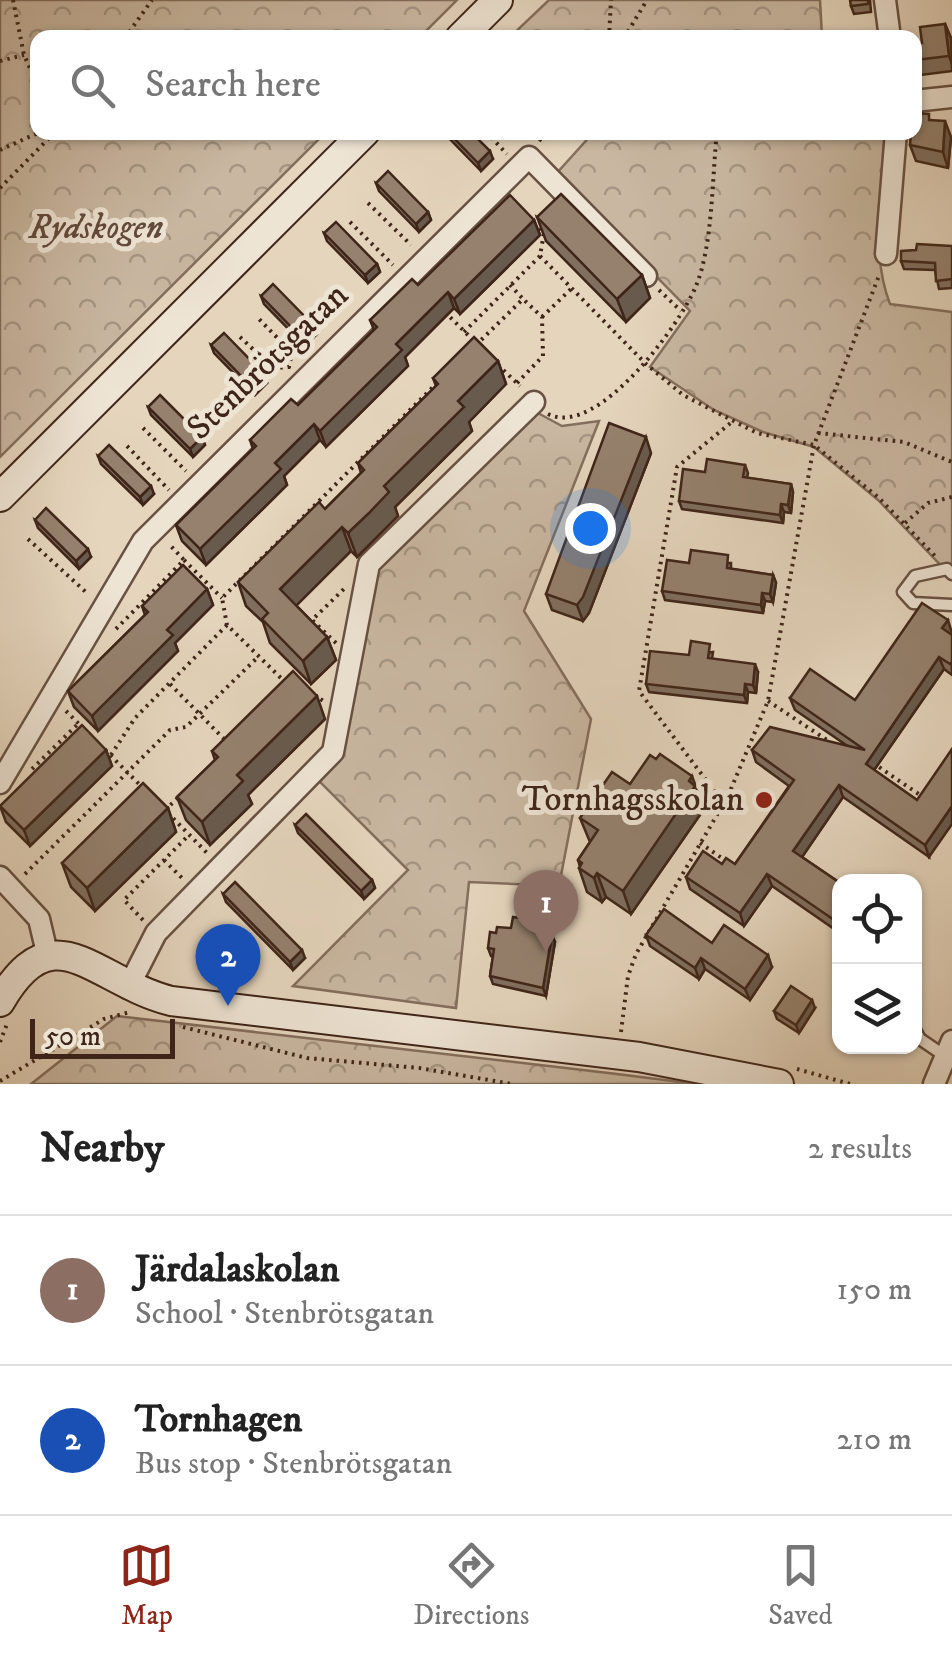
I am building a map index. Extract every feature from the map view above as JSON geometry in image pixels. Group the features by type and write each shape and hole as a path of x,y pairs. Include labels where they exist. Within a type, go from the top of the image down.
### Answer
{"street":[{"path":"468,30 498,0"},
{"path":"885,0 889,30"},
{"path":"922,101 952,97"},
{"path":"0,497 357,140"},
{"path":"886,254 895,140"},
{"path":"520,167 529,158 646,276"},
{"name":"Stenbrötsgatan","path":"5,776 152,529 520,167"},
{"path":"126,1004 156,933 330,757 369,564 534,402"},
{"path":"6,882 39,919 47,953"},
{"path":"4,1012 26,965 47,953 72,958 126,1004 196,1006 619,1055 779,1084"},
{"path":"934,1084 949,1049"}],"lane":[{"path":"949,571 915,576 903,592 912,603 952,605"},
{"path":"922,1040 949,1049"}],"path":[{"path":"12,0 30,69"},
{"path":"131,30 152,0"},
{"path":"609,30 611,0"},
{"path":"629,30 647,0"},
{"path":"0,62 24,56"},
{"path":"0,150 30,136"},
{"path":"0,188 47,140"},
{"path":"494,140 520,167"},
{"path":"490,357 554,417 578,416 594,409 646,364 681,311 701,271 717,140"},
{"path":"368,202 426,260"},
{"path":"350,222 407,279"},
{"path":"464,332 540,256 544,234 532,222"},
{"path":"619,1055 628,976 650,924 724,804 768,701 814,445 886,254"},
{"path":"540,256 646,364 684,394 757,432 814,445 904,524 949,571"},
{"path":"646,276 681,311"},
{"path":"510,285 542,317 543,356 516,383"},
{"path":"542,317 571,288"},
{"path":"464,357 524,299"},
{"path":"439,307 477,344"},
{"path":"240,337 273,368 289,367 292,354 258,318"},
{"path":"222,598 450,370"},
{"path":"724,804 639,691 677,468 734,420"},
{"path":"143,428 198,484"},
{"path":"818,434 904,442 952,462"},
{"path":"126,446 180,501"},
{"path":"904,524 928,503 952,497"},
{"path":"152,529 222,598 228,625 290,686"},
{"path":"28,538 76,586 105,604"},
{"path":"116,630 184,560"},
{"path":"111,756 135,718 228,625"},
{"path":"6,882 170,730 186,726 259,656"},
{"path":"170,684 230,746"},
{"path":"302,689 314,692 340,718"},
{"path":"52,697 90,734"},
{"path":"768,701 834,745"},
{"path":"5,776 20,780 79,723"},
{"path":"100,745 221,867"},
{"path":"859,754 936,806"},
{"path":"165,810 191,784"},
{"path":"156,933 124,900 189,834"},
{"path":"700,843 740,871"},
{"path":"164,860 196,892"},
{"path":"0,1081 126,1004"},
{"path":"0,1042 4,1012"},
{"path":"181,1027 307,1058 419,1068 512,1084"}],"green space":[{"name":"Rydskogen","path":"0,0 457,0 427,30 30,30 30,140 318,140 0,457"},
{"path":"549,0 820,0 822,30 517,30"},
{"path":"587,140 888,140 879,241 890,304 952,312 952,577 878,500 814,447 763,432 714,410 650,367 690,311 556,174"},
{"path":"536,412 562,426 599,421 524,611 591,719 559,886 469,882 456,1008 293,986 408,870 318,780 375,571"},
{"path":"117,1016 617,1074 696,1084 31,1084"}],"building":[{"path":"850,0 868,0 868,4 851,6"},
{"path":"945,24 949,56 922,59 920,27"},
{"path":"922,114 929,114 929,120 945,121 943,152 910,145 910,140 922,140"},
{"path":"456,140 479,140 490,151 478,163"},
{"path":"388,171 428,212 416,224 376,183"},
{"path":"561,194 642,275 617,299 537,217"},
{"path":"510,195 534,220 454,299 448,292 396,344 402,350 320,431 314,424 275,463 281,469 200,549 176,525 256,446 250,440 291,399 298,405 377,327 370,320 412,279 418,285"},
{"path":"336,222 377,264 365,275 324,233"},
{"path":"917,244 952,246 952,279 936,281 935,263 901,261 901,251 916,250"},
{"path":"273,284 314,326 302,338 261,296"},
{"path":"224,333 265,375 252,387 211,345"},
{"path":"474,337 498,361 458,401 464,407 384,486 389,492 369,513 348,533 342,527 280,589 327,637 303,661 262,619 268,613 238,582 319,502 325,509 364,470 358,463 438,384 433,378"},
{"path":"160,395 202,437 190,449 148,407"},
{"path":"609,423 646,437 577,605 546,594"},
{"path":"109,445 151,486 140,497 98,456"},
{"path":"707,459 745,465 743,477 791,484 788,505 781,504 780,515 679,501 683,469 705,472"},
{"path":"46,508 88,549 76,561 35,520"},
{"path":"691,550 728,555 727,568 773,575 770,594 762,593 761,605 662,591 667,560 689,563"},
{"path":"183,565 207,589 167,630 173,635 92,716 68,691 148,612 142,606"},
{"path":"922,603 948,620 942,628 952,635 952,662 939,657 866,764 917,800 952,749 952,806 925,845 839,785 793,851 832,878 832,919 767,874 740,913 686,877 703,851 722,864 726,858 735,864 794,780 752,750 770,727 865,750 790,698 810,669 855,700"},
{"path":"691,641 710,644 708,658 755,664 753,685 745,684 744,695 646,684 650,651 689,655"},
{"path":"293,671 317,696 237,775 243,781 202,822 177,797 218,757 212,751"},
{"path":"82,725 106,750 24,830 0,806"},
{"path":"660,754 692,776 689,781 695,786 623,891 597,873 594,878 579,868 582,863 578,860 598,830 580,818 612,772 630,784 650,755 656,759"},
{"path":"143,783 168,808 87,888 62,863"},
{"path":"306,814 372,880 361,891 295,825"},
{"path":"235,882 302,950 290,962 223,894"},
{"path":"664,909 712,943 724,925 768,955 745,989 701,958 695,968 646,935"},
{"path":"513,917 541,921 540,932 552,934 543,988 490,976 494,949 488,948 490,932 496,933 497,927 511,928"},
{"path":"791,986 812,1000 796,1025 774,1011"}],"place":[{"name":"Tornhagsskolan","path":"764,800"},
{"name":"Järdalaskolan","path":"546,952"},
{"name":"Tornhagen","path":"228,1006"}]}
